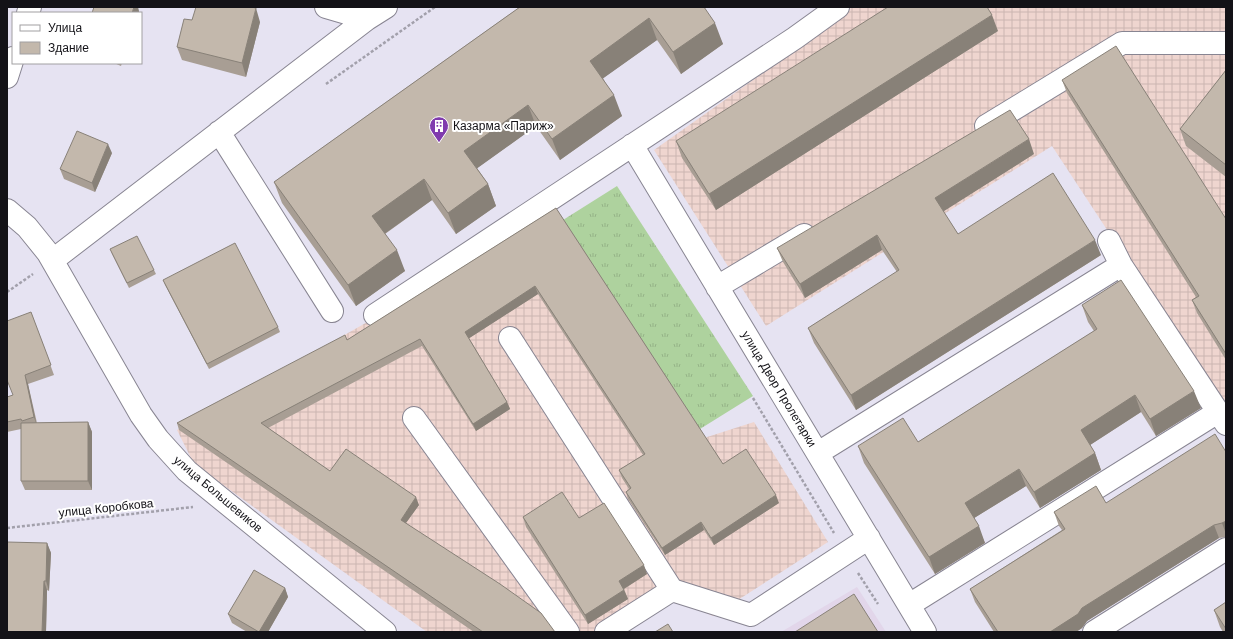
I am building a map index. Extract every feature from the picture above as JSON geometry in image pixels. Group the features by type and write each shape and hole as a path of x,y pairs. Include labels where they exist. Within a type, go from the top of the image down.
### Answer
{"street":[{"path":"326,7 367,20"},
{"path":"53,260 219,132 386,7"},
{"path":"375,315 795,38 838,7"},
{"path":"968,137 1043,93 1122,43 1226,43"},
{"path":"7,76 12,61"},
{"path":"219,132 332,311"},
{"name":"улица Двор Пролетарки","path":"632,145 925,632"},
{"name":"улица Большевиков","path":"7,210 30,231 53,260 149,428 167,450 187,471 385,632"},
{"path":"717,286 819,226"},
{"path":"909,604 1222,418 1121,265 1109,241"},
{"path":"817,452 826,448 1121,265"},
{"path":"510,338 672,590 752,615 869,538"},
{"path":"414,418 568,632"},
{"path":"1094,632 1226,549"},
{"path":"606,632 672,590"}],"path":[{"path":"320,88 434,7"},
{"path":"7,292 53,260"},
{"name":"улица Коробкова","path":"7,528 200,507"}],"shaded area":[{"path":"852,7 1226,7 1226,411 1052,146 766,326 654,150 804,44"},
{"path":"558,214 704,438 754,422 828,542 713,616 675,599 622,632 427,632 194,464 177,430"},
{"path":"857,587 886,632 781,632"}],"green space":[{"path":"617,186 753,396 700,429 563,220"}],"building":[{"path":"94,7 134,7 132,12 92,12"},
{"path":"196,7 256,8 242,63 177,47 184,19 192,20"},
{"name":"Казарма «Париж»","path":"520,7 704,7 715,23 673,52 649,18 590,61 614,95 552,139 528,105 464,151 488,184 448,213 424,179 372,216 397,250 348,285 274,182"},
{"path":"888,7 987,7 992,15 709,194 676,141"},
{"path":"1116,46 1226,219 1226,354 1192,300 1199,296 1062,80"},
{"path":"1226,70 1226,165 1180,129"},
{"path":"1010,110 1029,139 935,198 958,234 1053,173 1095,240 851,395 808,328 899,270 877,235 800,284 777,248"},
{"path":"77,131 108,144 92,183 60,169"},
{"path":"556,208 723,464 746,449 776,495 711,538 701,522 662,548 626,492 631,488 619,470 645,454 535,286 465,332 507,402 473,424 420,339 261,423 330,471 346,449 416,497 401,520 500,584 541,613 555,632 483,632 177,423 345,335 347,340"},
{"path":"137,236 154,270 127,283 110,249"},
{"path":"235,243 278,327 207,364 163,280"},
{"path":"1121,280 1194,391 1150,419 1135,395 1081,430 1095,453 1034,492 1019,469 965,503 979,526 929,557 858,446 903,418 918,442 1097,329 1082,305"},
{"path":"31,312 51,365 25,375 34,417 22,421 21,419 7,422 7,397 13,395 7,380 7,321"},
{"path":"88,422 88,481 21,481 21,423"},
{"path":"1215,434 1226,452 1226,521 1214,525 1082,608 1078,614 1050,632 998,632 970,589 1065,529 1054,512 1096,486 1106,503"},
{"path":"562,492 579,518 604,503 644,565 619,581 624,590 585,615 523,517"},
{"path":"7,542 47,543 42,632 7,632"},
{"path":"254,570 285,588 259,632 228,614"},
{"path":"854,594 878,632 795,632"},
{"path":"1226,602 1226,629 1214,610"},
{"path":"668,624 673,632 655,632"}],"place":[{"name":"Казарма «Париж»","path":"439,143"}]}
